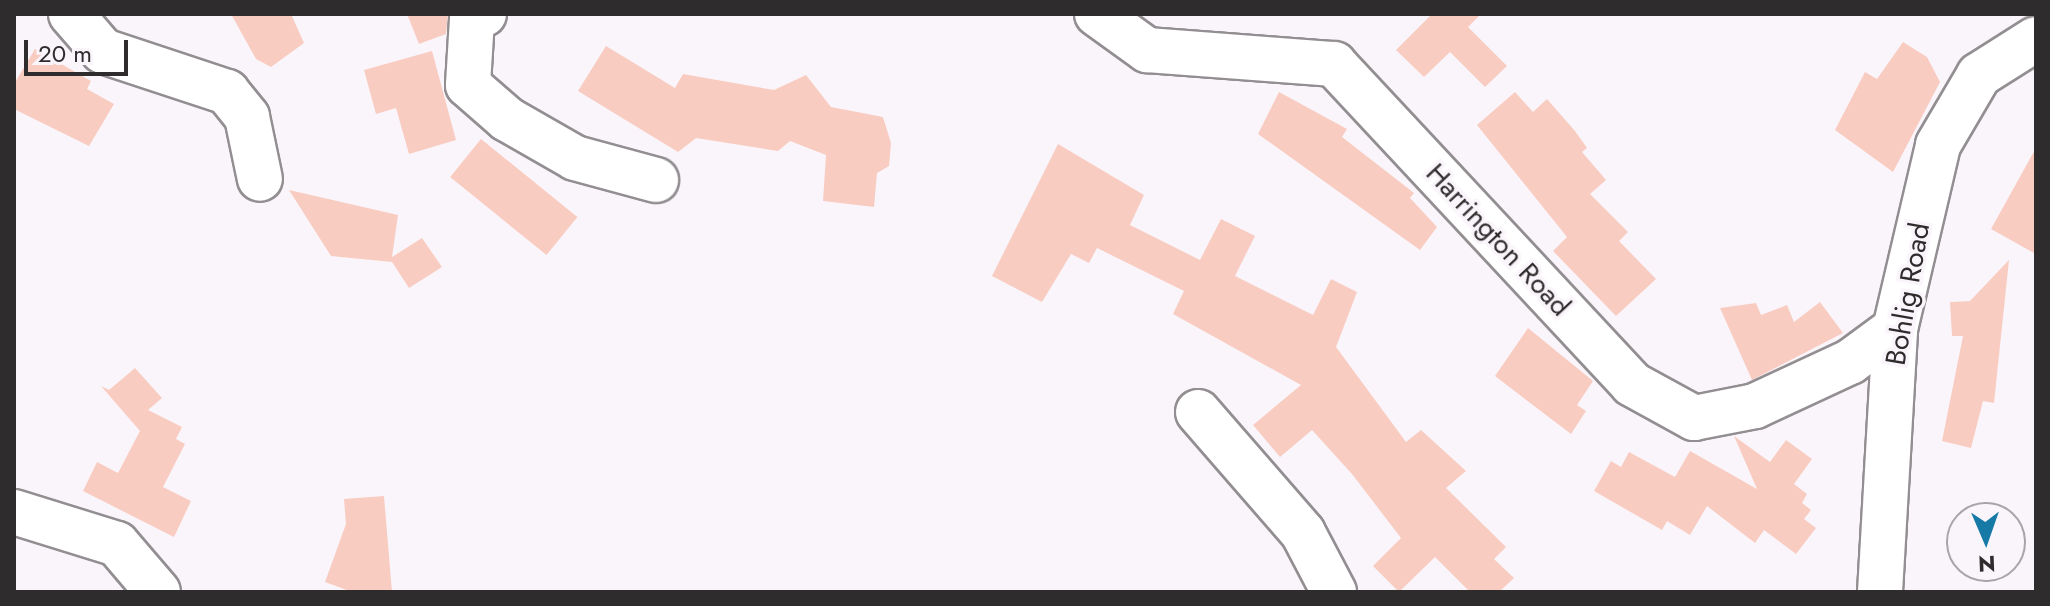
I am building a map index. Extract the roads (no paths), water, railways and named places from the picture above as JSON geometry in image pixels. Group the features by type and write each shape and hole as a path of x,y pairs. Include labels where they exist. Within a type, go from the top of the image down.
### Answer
{"street":[{"path":"71,14 103,51 227,92 247,117 260,179"},
{"path":"484,14 472,19 468,85 507,119 575,158 656,180"},
{"name":"Harrington Road","path":"1097,14 1147,50 1334,64 1632,384 1694,418 1755,406 1850,362 1895,329"},
{"name":"Bohlig Road","path":"1880,592 1895,329 1938,145 1979,75 2036,39"},
{"path":"1198,412 1303,533 1334,592"},
{"path":"14,512 117,544 158,592"}]}
